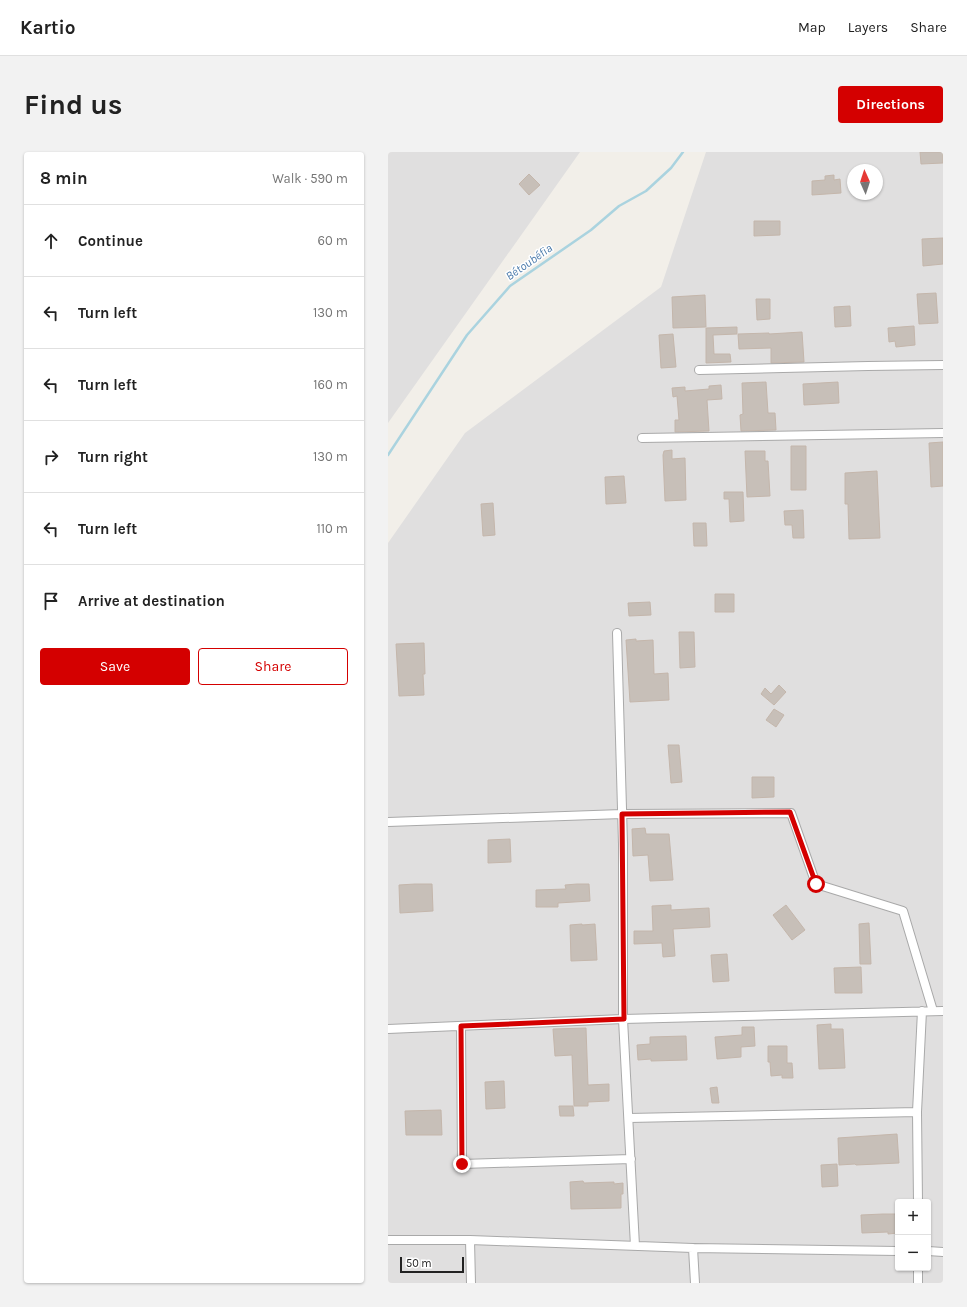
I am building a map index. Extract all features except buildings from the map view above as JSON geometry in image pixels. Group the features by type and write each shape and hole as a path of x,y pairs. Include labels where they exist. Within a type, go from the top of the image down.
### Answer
{"street":[{"path":"699,370 868,366 943,366"},
{"path":"642,438 943,433"},
{"path":"617,633 622,814 624,1019 635,1246"},
{"path":"388,822 622,814 790,812 816,884 902,911 933,1011"},
{"path":"388,1029 624,1019 943,1011"},
{"path":"918,1199 917,1112 922,1012"},
{"path":"461,1026 462,1164 631,1159"},
{"path":"629,1118 917,1112"},
{"path":"388,1240 470,1240 693,1248 895,1251"},
{"path":"470,1240 471,1283"},
{"path":"693,1248 694,1283"},
{"path":"931,1251 943,1252"},
{"path":"918,1271 918,1283"}],"shaded area":[{"path":"388,152 580,152 388,423"},
{"path":"706,152 943,152 943,1283 388,1283 388,543 465,433 661,287"}],"waterway":[{"name":"Bétoubéfia","path":"388,455 467,335 510,286 591,230 619,206 646,191 671,168 683,152"}],"route":[{"path":"462,1164 461,1026 624,1019 622,814 790,812 816,884"}]}
